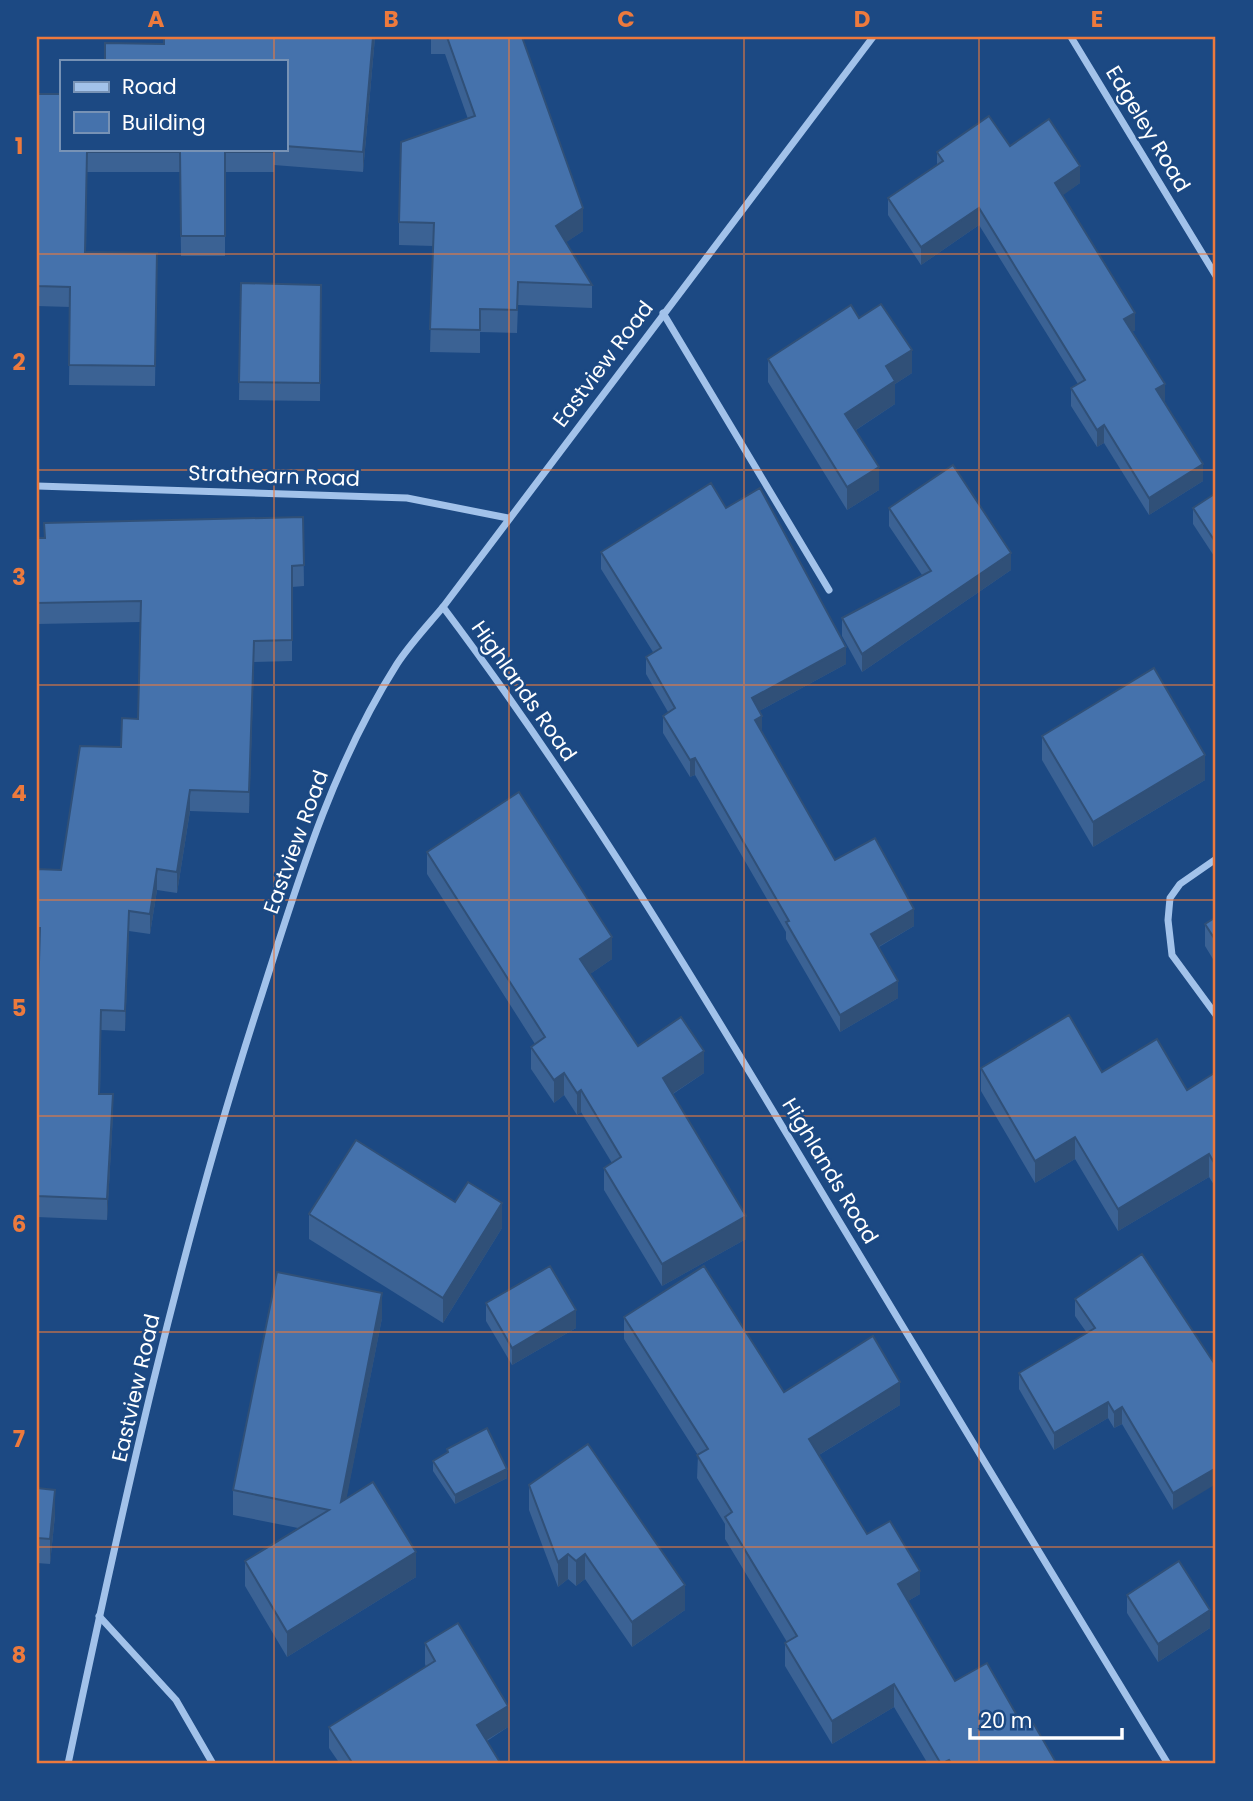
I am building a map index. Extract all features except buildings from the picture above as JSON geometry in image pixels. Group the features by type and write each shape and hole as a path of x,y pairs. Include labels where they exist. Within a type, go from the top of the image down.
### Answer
{"street":[{"name":"Eastview Road","path":"68,1764 99,1616 172,1308 227,1101 319,816 361,726 398,661 443,607 873,37"},
{"name":"Edgeley Road","path":"1071,37 1216,276"},
{"path":"663,313 829,590"},
{"name":"Strathearn Road","path":"37,486 407,498 508,518"},
{"name":"Highlands Road","path":"443,607 496,678 593,822 738,1052 1168,1764"},
{"path":"1216,859 1180,884 1170,898 1167,920 1172,955 1216,1015"},
{"path":"99,1616 176,1700 213,1764"}]}
